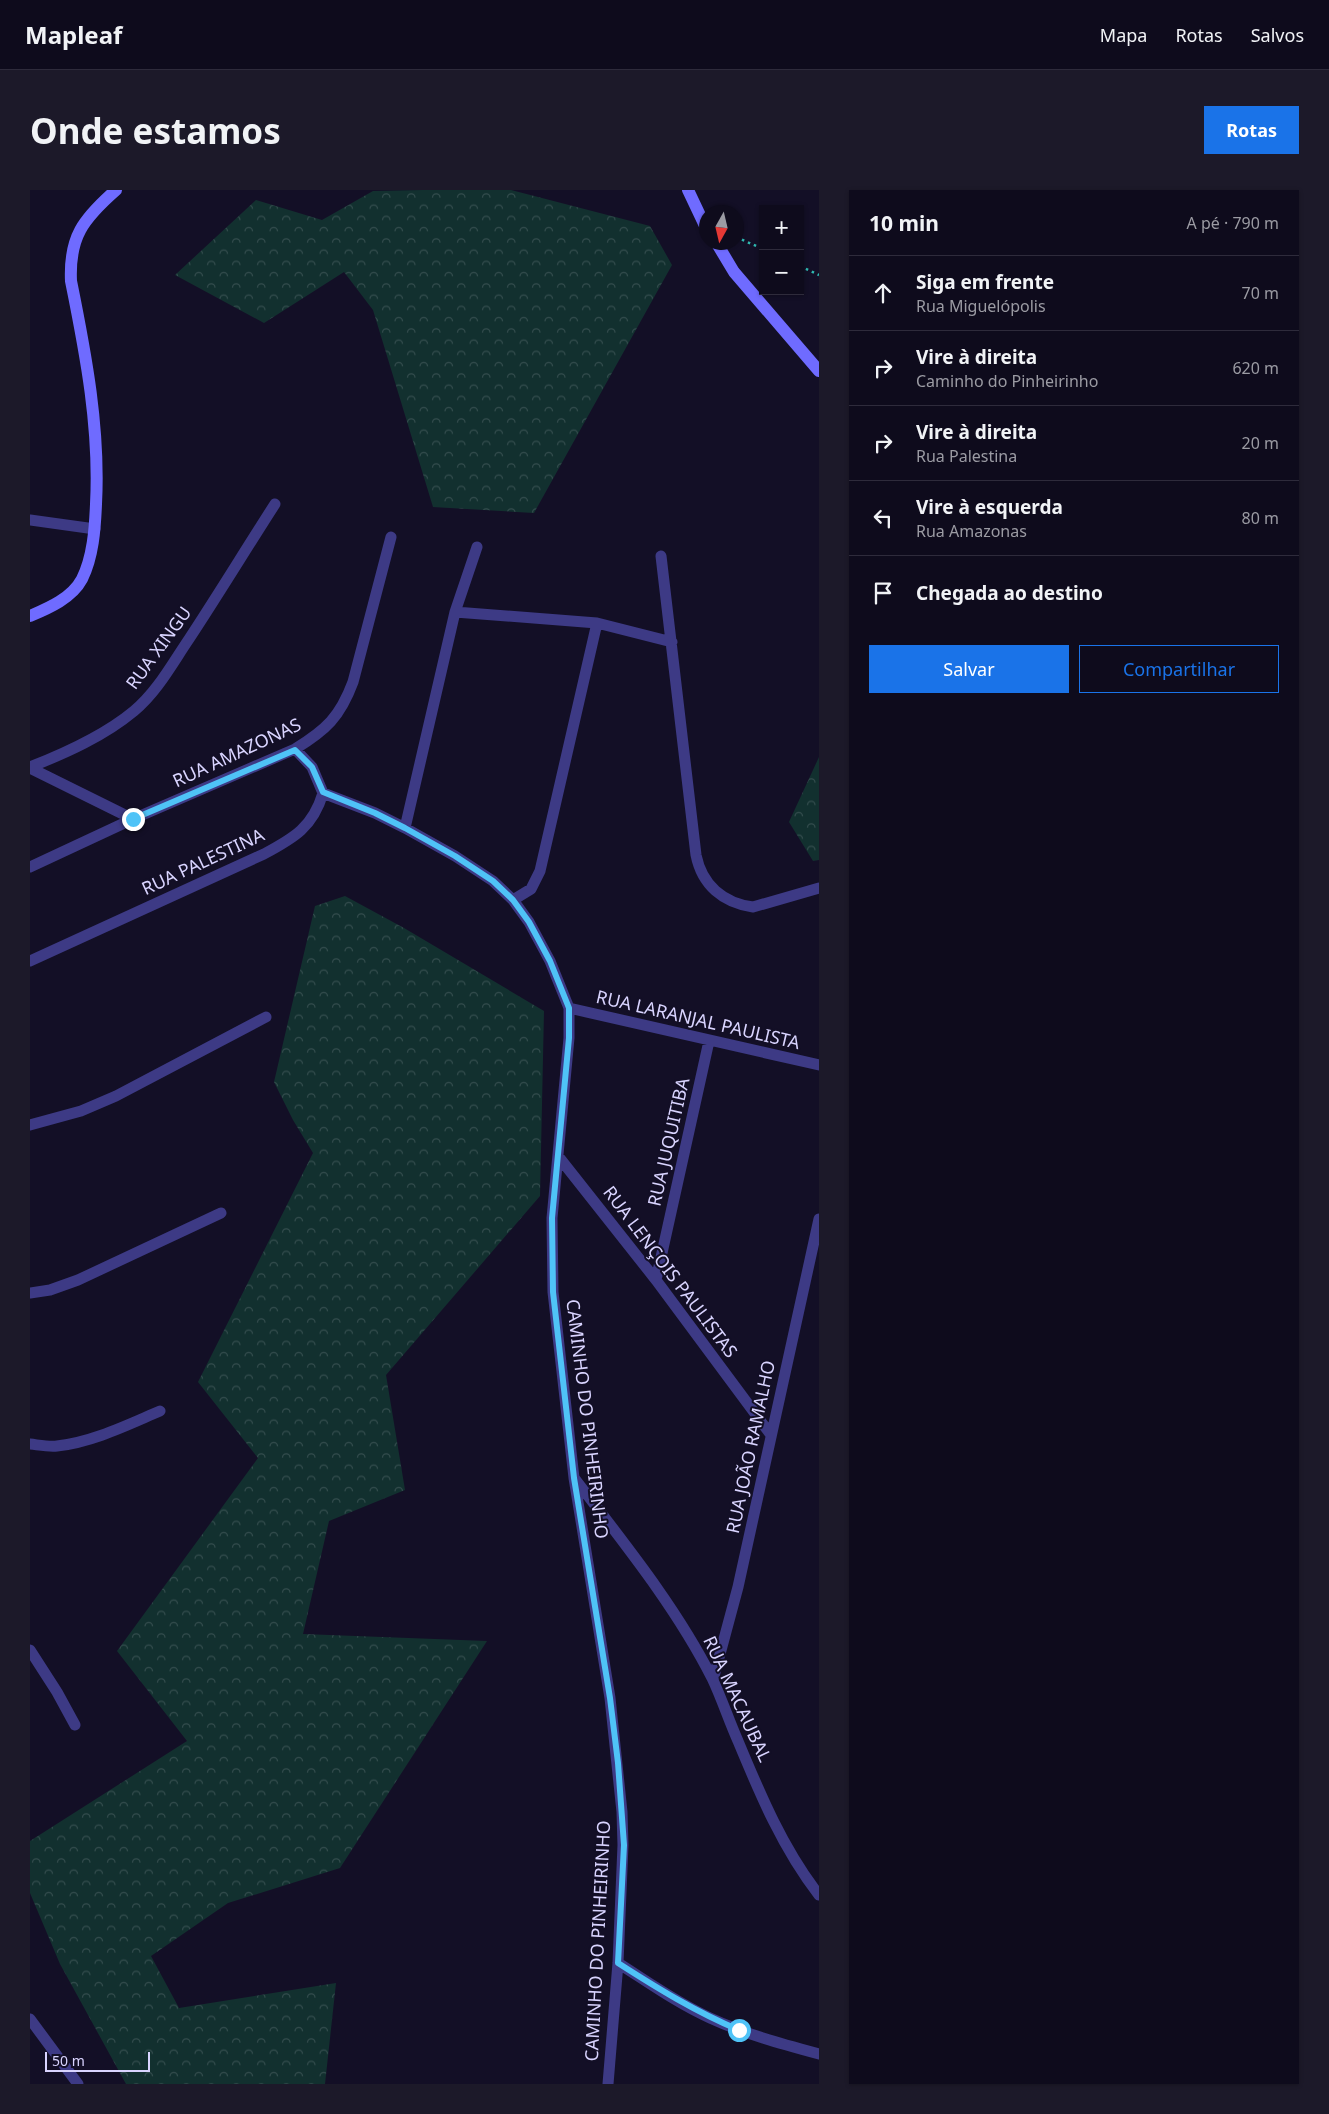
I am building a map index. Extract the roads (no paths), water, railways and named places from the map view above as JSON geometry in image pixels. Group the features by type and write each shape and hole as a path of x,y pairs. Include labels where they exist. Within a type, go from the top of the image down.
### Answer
{"street":[{"path":"30,616 46,610 68,596 82,579 95,529 97,459 93,401 71,281 70,261 75,239 85,222 116,190"},
{"path":"688,190 699,213"},
{"path":"721,250 734,272 819,371"},
{"name":"RUA XINGU","path":"30,768 110,728 134,711 154,690 207,612 274,504"},
{"path":"30,520 95,529"},
{"name":"RUA AMAZONAS","path":"30,867 133,819 295,750 318,735 336,718 354,682 391,537"},
{"path":"405,828 455,612 477,547"},
{"path":"661,556 696,855 702,874 719,894 742,906 753,907 819,888"},
{"path":"455,612 597,623 672,642"},
{"path":"513,900 531,889 540,872 597,623"},
{"path":"295,750 312,767 323,792"},
{"path":"30,768 133,819"},
{"name":"CAMINHO DO PINHEIRINHO","path":"323,792 375,813 405,828 455,856 493,881 513,900 529,922 550,961 569,1008 569,1038 552,1218 553,1292 574,1478 618,1763 624,1845 618,1963 608,2084"},
{"name":"RUA PALESTINA","path":"30,961 264,854 289,840 314,817 323,792"},
{"name":"RUA LARANJAL PAULISTA","path":"569,1008 819,1065"},
{"path":"30,1125 81,1111 116,1096 266,1017"},
{"name":"RUA JUQUITIBA","path":"656,1280 710,1040"},
{"name":"RUA LENÇOIS PAULISTAS","path":"558,1156 656,1280 771,1435"},
{"path":"30,1293 50,1290 78,1280 221,1213"},
{"name":"RUA JOÃO RAMALHO","path":"713,1680 734,1605 819,1219"},
{"path":"30,1444 56,1446 80,1442 160,1411"},
{"name":"RUA MACAUBAL","path":"574,1478 666,1602 695,1646 713,1680 738,1742 786,1845 802,1872 819,1894"},
{"path":"30,1650 57,1692 75,1725"},
{"path":"618,1963 670,1997 710,2018 739,2030 819,2054"},
{"path":"30,2019 78,2084"}]}
